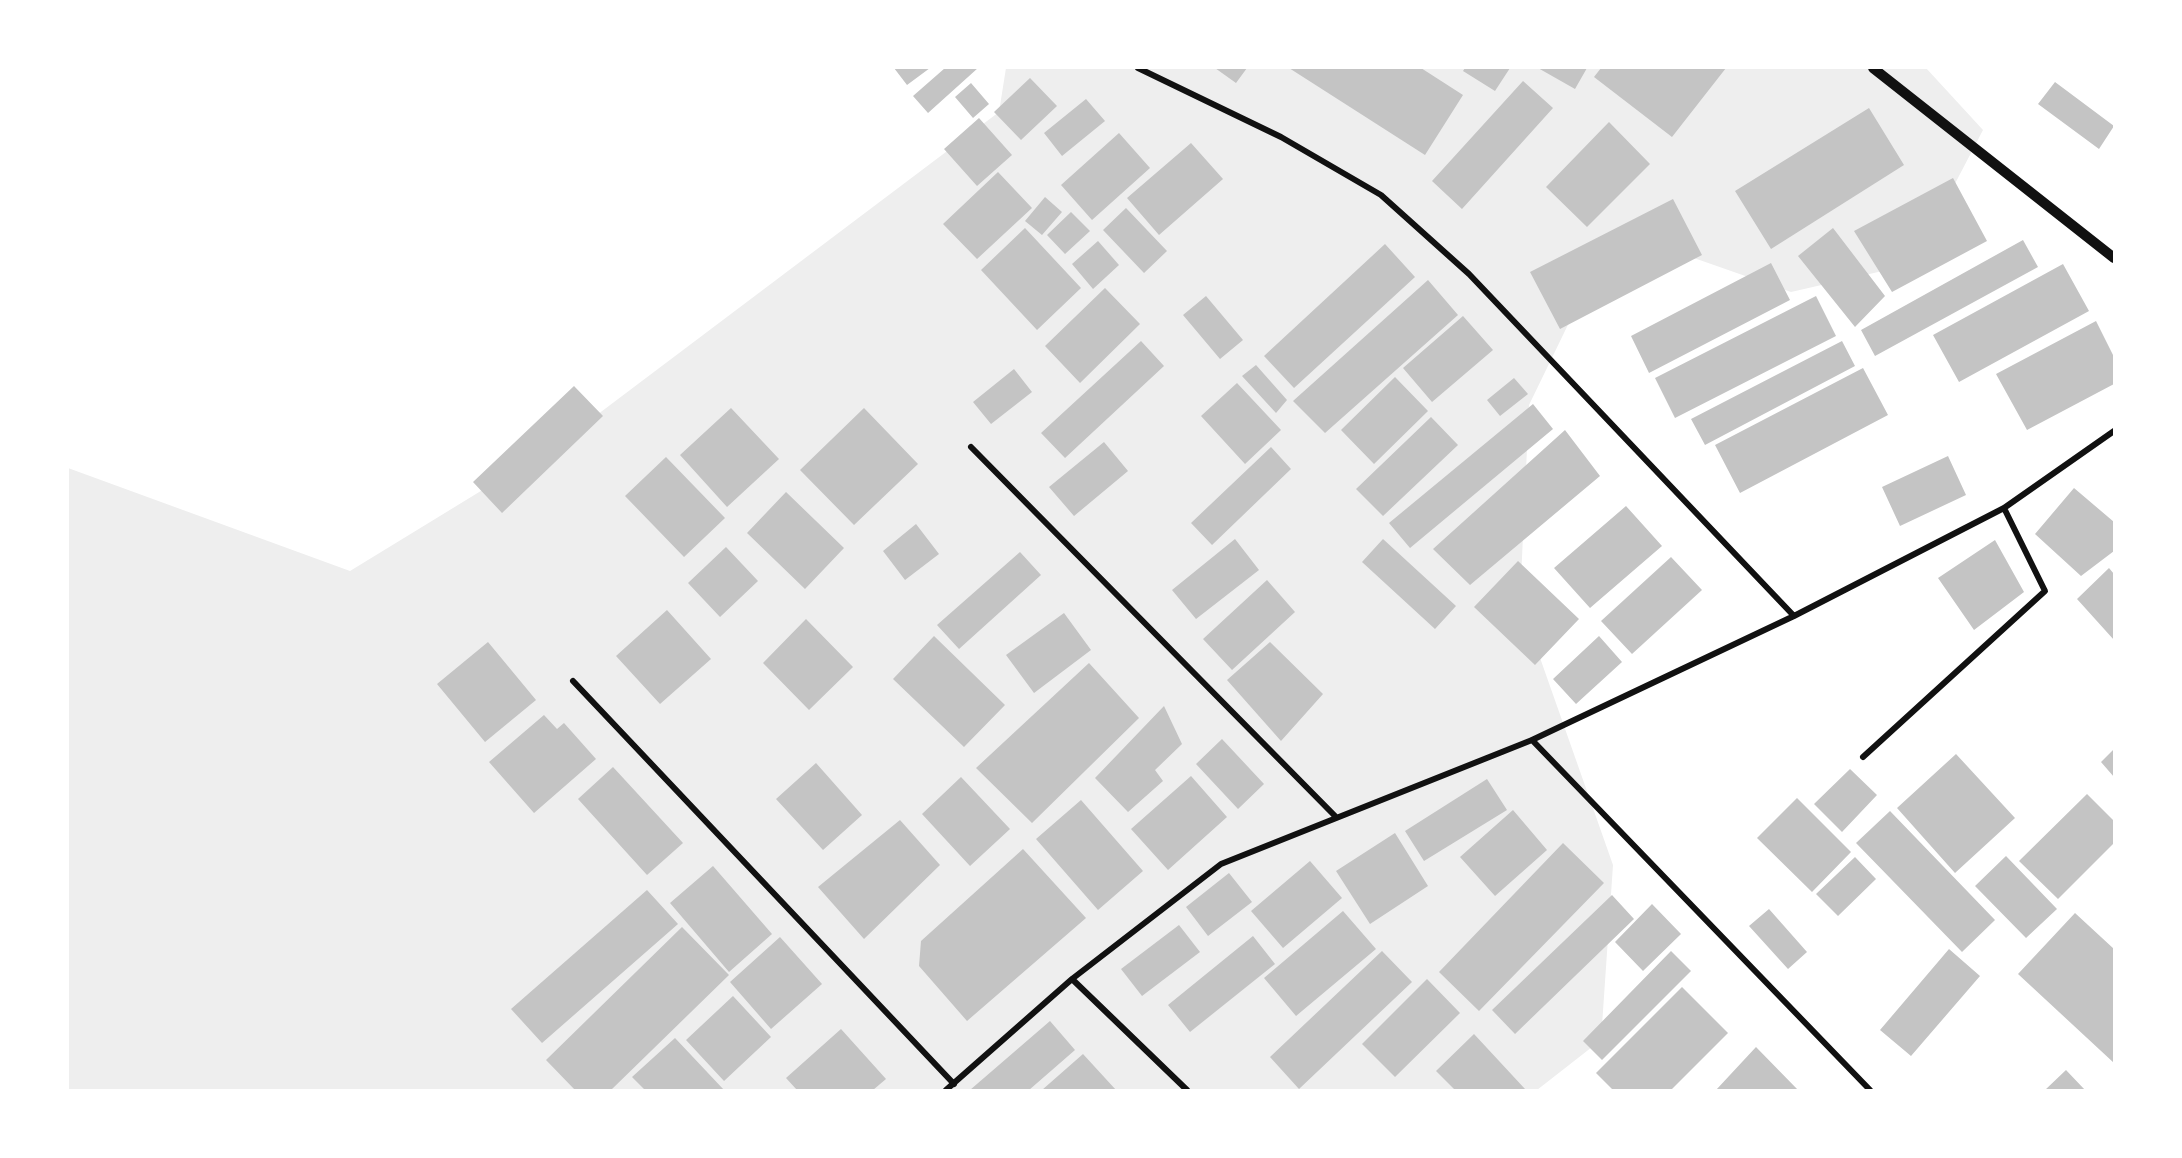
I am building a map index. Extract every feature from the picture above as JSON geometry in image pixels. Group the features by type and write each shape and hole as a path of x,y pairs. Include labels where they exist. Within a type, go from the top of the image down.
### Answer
{"street":[{"path":"1138,68 1281,137 1381,195 1470,274 1794,616"},
{"path":"1873,68 2115,258"},
{"path":"946,1090 1072,979 1221,864 1532,740 1794,616 2004,508 2115,431"},
{"path":"971,447 1336,817"},
{"path":"1863,757 2045,591 2004,508"},
{"path":"573,681 954,1084"},
{"path":"1532,740 1870,1090"},
{"path":"1072,979 1187,1090"}],"shaded area":[{"path":"1006,68 1926,68 1983,130 1913,264 1791,292 1614,230 1529,405 1520,601 1613,865 1601,1040 1537,1090 68,1090 68,468 350,571 561,442 999,112"}],"building":[{"path":"894,68 930,68 907,85"},
{"path":"945,68 978,68 928,113 913,96"},
{"path":"1215,68 1247,68 1236,83"},
{"path":"1289,68 1421,68 1463,95 1425,155"},
{"path":"1465,68 1510,68 1495,91 1463,71"},
{"path":"1538,68 1587,68 1575,89"},
{"path":"1601,68 1726,68 1672,137 1594,77"},
{"path":"1030,78 1057,106 1021,140 994,112"},
{"path":"1523,81 1553,108 1462,209 1432,181"},
{"path":"2055,82 2114,126 2099,149 2038,104"},
{"path":"971,83 989,104 973,118 955,97"},
{"path":"1086,99 1105,121 1062,156 1044,133"},
{"path":"1869,108 1904,165 1771,249 1735,191"},
{"path":"979,118 1012,155 977,186 944,149"},
{"path":"1609,122 1650,164 1587,227 1546,187"},
{"path":"1119,133 1150,168 1092,220 1061,185"},
{"path":"1191,143 1223,179 1159,235 1127,198"},
{"path":"998,172 1032,208 977,259 943,224"},
{"path":"1953,178 1987,241 1892,292 1854,231"},
{"path":"1045,197 1062,212 1042,235 1025,221"},
{"path":"1673,199 1702,255 1560,329 1530,272"},
{"path":"1126,208 1167,251 1144,273 1103,230"},
{"path":"1071,212 1090,231 1065,254 1047,235"},
{"path":"1025,228 1081,288 1037,330 981,270"},
{"path":"1833,228 1885,296 1855,327 1798,256"},
{"path":"2023,240 2038,267 1875,356 1861,330"},
{"path":"1098,241 1119,265 1093,289 1072,264"},
{"path":"1385,244 1415,277 1294,388 1264,356"},
{"path":"1771,263 1790,300 1649,373 1631,336"},
{"path":"2063,264 2089,311 1959,382 1933,335"},
{"path":"1428,280 1458,315 1325,433 1293,401"},
{"path":"1105,288 1140,324 1080,383 1045,346"},
{"path":"1206,296 1243,340 1220,359 1183,315"},
{"path":"1816,296 1836,336 1675,418 1655,378"},
{"path":"1463,316 1493,350 1432,402 1403,368"},
{"path":"2096,321 2114,357 2114,384 2027,430 1996,374"},
{"path":"1141,341 1164,366 1065,458 1041,433"},
{"path":"1842,341 1855,366 1705,445 1691,419"},
{"path":"1256,365 1287,400 1276,413 1242,376"},
{"path":"1863,368 1888,415 1740,493 1715,445"},
{"path":"1014,369 1032,392 991,424 973,402"},
{"path":"1395,377 1428,411 1374,464 1341,430"},
{"path":"1514,378 1528,394 1500,416 1487,400"},
{"path":"1237,383 1281,430 1245,464 1201,416"},
{"path":"574,386 603,416 502,513 473,482"},
{"path":"1533,404 1553,429 1410,548 1389,523"},
{"path":"731,408 779,459 727,507 680,455"},
{"path":"864,408 918,464 854,525 800,470"},
{"path":"1431,417 1458,445 1383,516 1356,489"},
{"path":"1565,430 1600,476 1470,585 1433,549"},
{"path":"1104,442 1128,471 1074,516 1049,487"},
{"path":"1271,447 1291,469 1212,545 1191,523"},
{"path":"1948,456 1966,495 1900,526 1882,487"},
{"path":"666,457 725,518 684,557 625,496"},
{"path":"2074,488 2114,522 2114,551 2081,576 2035,534"},
{"path":"786,492 844,548 805,589 747,533"},
{"path":"1626,506 1662,546 1590,608 1554,568"},
{"path":"916,524 939,554 905,580 883,551"},
{"path":"1235,539 1259,570 1196,619 1172,590"},
{"path":"1383,539 1456,606 1435,629 1362,562"},
{"path":"1995,540 2024,592 1974,630 1938,578"},
{"path":"726,547 758,581 720,617 688,583"},
{"path":"1020,552 1041,575 959,649 937,625"},
{"path":"1671,557 1702,590 1632,654 1601,621"},
{"path":"1518,561 1579,619 1535,665 1474,607"},
{"path":"2109,568 2114,574 2114,640 2077,599"},
{"path":"1267,580 1295,612 1232,670 1203,639"},
{"path":"667,610 711,659 660,704 616,656"},
{"path":"1064,613 1091,650 1034,693 1006,655"},
{"path":"806,619 853,667 809,710 763,663"},
{"path":"934,636 1005,705 964,747 893,679"},
{"path":"1599,636 1622,662 1576,704 1553,679"},
{"path":"488,642 536,700 485,742 437,684"},
{"path":"1270,642 1323,694 1281,741 1227,680"},
{"path":"1089,663 1139,718 1032,823 976,768"},
{"path":"1164,706 1182,744 1155,770 1163,781 1128,812 1095,778"},
{"path":"544,715 557,729 564,723 596,759 534,813 489,762"},
{"path":"1222,739 1264,784 1238,809 1196,764"},
{"path":"2114,749 2114,777 2101,762"},
{"path":"1956,754 2015,818 1955,873 1897,808"},
{"path":"816,763 862,815 823,850 776,799"},
{"path":"613,767 683,843 647,875 578,799"},
{"path":"1850,769 1877,795 1842,832 1814,804"},
{"path":"1191,776 1227,817 1168,870 1131,829"},
{"path":"961,777 1010,829 970,866 922,814"},
{"path":"1487,779 1507,810 1424,861 1405,831"},
{"path":"2087,794 2114,821 2114,843 2058,899 2019,861"},
{"path":"1797,798 1851,852 1812,892 1757,838"},
{"path":"1081,800 1143,871 1098,910 1036,839"},
{"path":"1513,810 1547,850 1495,896 1460,857"},
{"path":"1890,811 1995,920 1962,952 1856,843"},
{"path":"900,820 940,865 864,939 818,887"},
{"path":"1395,833 1428,886 1370,924 1336,871"},
{"path":"1563,843 1604,883 1479,1011 1439,972"},
{"path":"1023,849 1086,918 967,1021 919,966 921,941"},
{"path":"2006,856 2057,909 2026,938 1975,886"},
{"path":"1855,857 1876,879 1838,916 1816,894"},
{"path":"1310,861 1342,898 1283,948 1251,911"},
{"path":"713,866 772,934 729,972 670,903"},
{"path":"1229,873 1252,902 1208,936 1186,907"},
{"path":"647,890 678,924 542,1043 511,1009"},
{"path":"1612,895 1634,919 1515,1034 1492,1010"},
{"path":"1652,904 1681,934 1643,971 1615,942"},
{"path":"1769,909 1807,952 1788,969 1749,926"},
{"path":"1343,911 1376,949 1296,1016 1264,978"},
{"path":"2075,913 2114,949 2114,1063 2018,974"},
{"path":"1179,925 1200,952 1142,996 1121,969"},
{"path":"682,927 729,975 611,1090 575,1090 546,1060"},
{"path":"1253,936 1275,964 1190,1032 1168,1005"},
{"path":"780,937 822,984 771,1029 730,982"},
{"path":"1949,949 1980,976 1911,1056 1880,1030"},
{"path":"1382,951 1412,982 1299,1089 1270,1057"},
{"path":"1671,951 1691,971 1602,1060 1583,1041"},
{"path":"1427,979 1460,1013 1395,1077 1362,1044"},
{"path":"1682,987 1728,1033 1671,1090 1613,1090 1596,1073"},
{"path":"733,996 771,1037 724,1081 686,1040"},
{"path":"1050,1021 1075,1050 1029,1090 970,1090"},
{"path":"841,1029 886,1079 873,1090 797,1090 786,1078"},
{"path":"1474,1034 1524,1090 1455,1090 1436,1071"},
{"path":"675,1038 724,1090 645,1090 632,1077"},
{"path":"1756,1047 1798,1090 1716,1090"},
{"path":"1083,1054 1116,1090 1042,1090"},
{"path":"2066,1070 2085,1090 2045,1090"}]}
